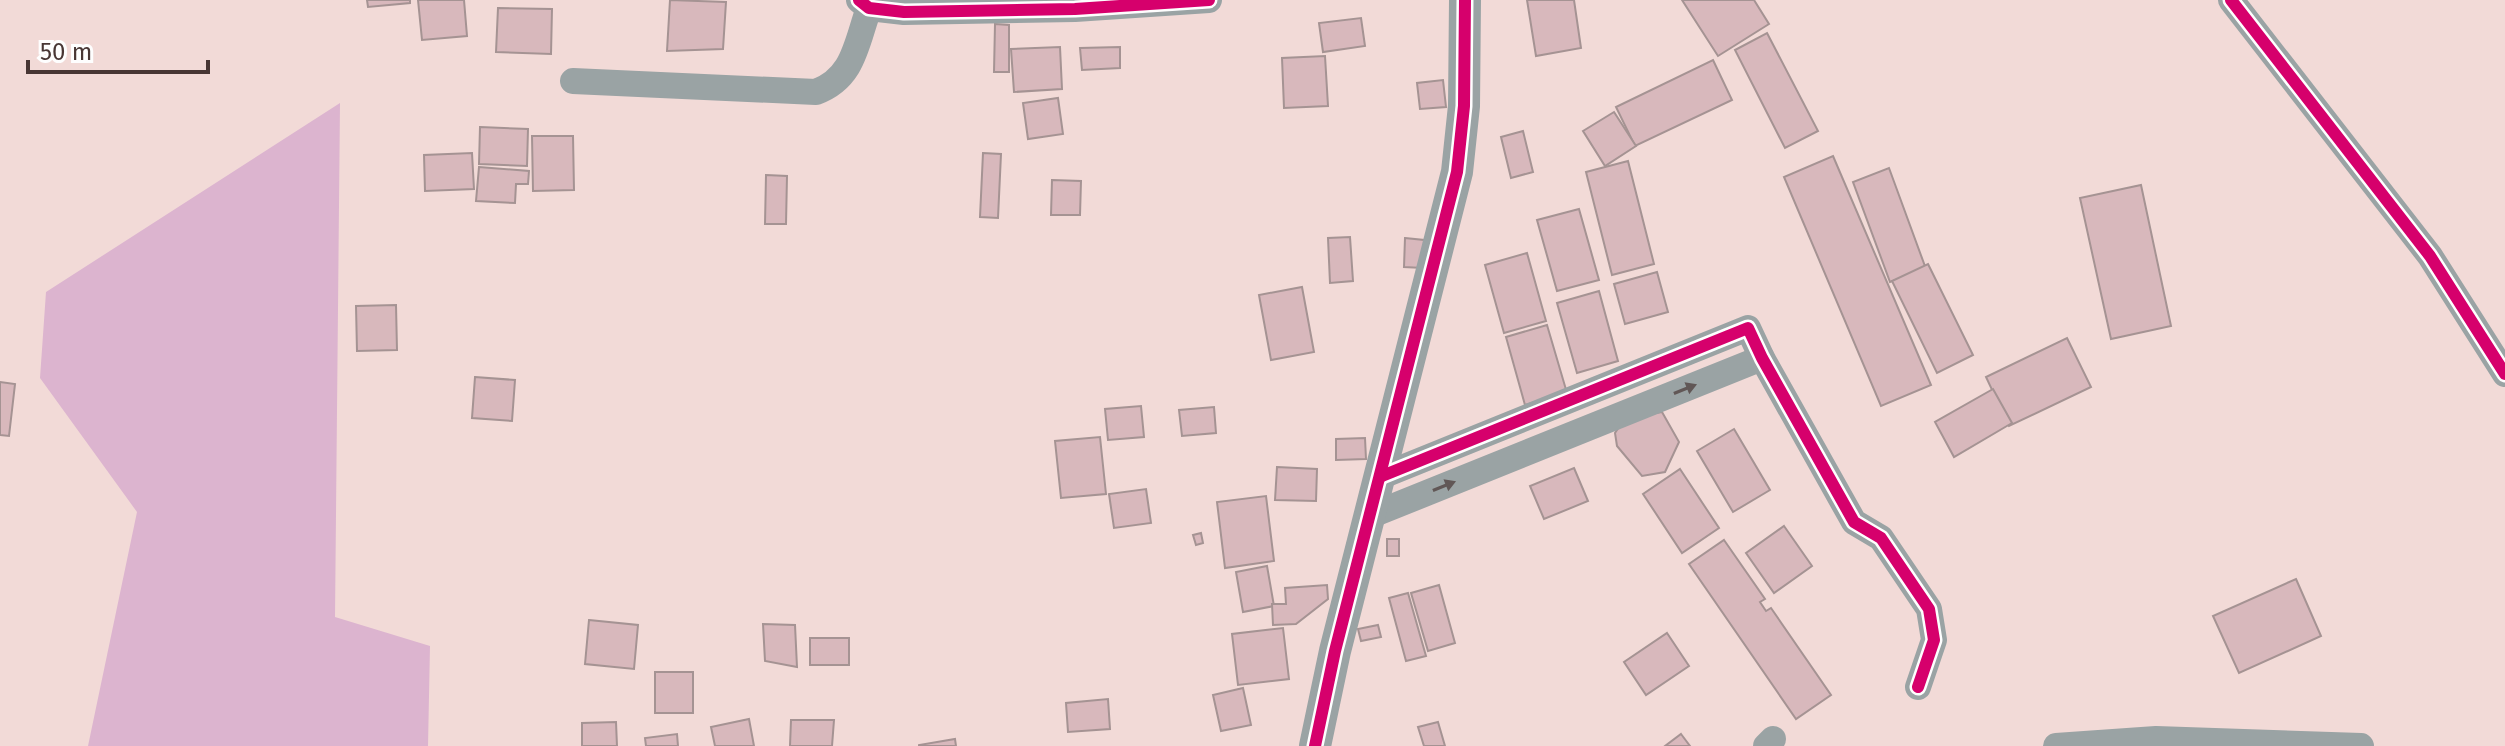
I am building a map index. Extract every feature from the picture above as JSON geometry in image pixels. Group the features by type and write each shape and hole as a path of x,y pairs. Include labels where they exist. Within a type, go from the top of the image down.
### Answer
{"street":[{"path":"573,81 816,92 835,85 848,67 864,4 904,12 1075,9 1209,0"},
{"path":"1315,746 1335,651 1457,172 1464,106 1465,0"},
{"path":"2231,0 2430,256 2505,374"},
{"path":"1382,476 1745,328 1751,330 1762,358 1854,522 1881,538 1929,609 1934,640 1918,687"},
{"path":"1372,515 1762,358"},
{"path":"2056,746 2156,739 2361,746"}],"shaded area":[{"path":"340,103 335,617 430,646 428,746 88,746 137,512 40,378 46,292"}],"building":[{"path":"367,0 410,0 410,3 368,7"},
{"path":"418,0 464,0 467,36 422,40"},
{"path":"670,0 726,2 723,49 667,51"},
{"path":"1527,0 1574,0 1581,48 1536,56"},
{"path":"1682,0 1754,0 1769,24 1718,56"},
{"path":"498,8 552,9 551,54 496,52"},
{"path":"1361,18 1365,46 1323,52 1319,23"},
{"path":"995,24 1009,25 1009,72 994,72"},
{"path":"1767,33 1818,131 1785,148 1735,50"},
{"path":"1060,47 1062,89 1014,92 1011,49"},
{"path":"1120,47 1120,68 1082,70 1080,48"},
{"path":"1325,56 1328,106 1284,108 1282,58"},
{"path":"1713,60 1732,100 1635,146 1616,107"},
{"path":"1443,80 1446,107 1420,109 1417,83"},
{"path":"1058,98 1063,134 1028,139 1023,103"},
{"path":"1614,112 1636,146 1605,166 1583,131"},
{"path":"480,127 528,129 527,166 479,164"},
{"path":"1523,131 1533,172 1511,178 1501,137"},
{"path":"532,136 573,136 574,190 533,191"},
{"path":"472,153 474,189 425,191 424,155"},
{"path":"983,153 1001,154 998,218 980,217"},
{"path":"1833,156 1931,385 1881,406 1784,177"},
{"path":"1628,161 1654,264 1612,275 1586,172"},
{"path":"479,167 529,171 528,184 516,184 515,203 476,201"},
{"path":"1889,168 1926,269 1890,282 1853,182"},
{"path":"766,175 787,176 786,224 765,224"},
{"path":"1052,180 1081,181 1080,215 1051,215"},
{"path":"2141,185 2171,326 2111,339 2080,198"},
{"path":"1579,209 1599,280 1557,291 1537,220"},
{"path":"1350,237 1353,281 1330,283 1328,238"},
{"path":"1405,238 1424,240 1423,268 1404,267"},
{"path":"1527,253 1546,321 1504,333 1485,265"},
{"path":"1928,264 1973,355 1937,373 1892,281"},
{"path":"1657,272 1668,312 1625,324 1614,284"},
{"path":"1302,287 1314,352 1271,360 1259,295"},
{"path":"1599,291 1618,361 1577,373 1557,303"},
{"path":"396,305 397,350 357,351 356,306"},
{"path":"1547,325 1567,393 1525,405 1506,337"},
{"path":"2067,338 2091,387 2009,426 1986,377"},
{"path":"475,377 515,380 512,421 472,418"},
{"path":"0,382 15,384 9,436 0,435"},
{"path":"1993,389 2012,423 1954,457 1935,422"},
{"path":"1141,406 1144,437 1108,440 1105,409"},
{"path":"1214,407 1216,433 1182,436 1179,410"},
{"path":"1662,412 1679,442 1665,472 1642,476 1617,446 1615,433 1625,418"},
{"path":"1734,429 1770,490 1733,512 1697,451"},
{"path":"1100,437 1106,494 1061,498 1055,441"},
{"path":"1365,438 1366,459 1336,460 1336,439"},
{"path":"1277,467 1317,469 1316,501 1275,500"},
{"path":"1574,468 1588,501 1544,519 1530,486"},
{"path":"1680,469 1719,528 1682,553 1643,494"},
{"path":"1146,489 1151,523 1114,528 1109,494"},
{"path":"1266,496 1274,561 1225,568 1217,502"},
{"path":"1784,526 1812,566 1774,593 1746,553"},
{"path":"1201,533 1203,543 1196,545 1193,535"},
{"path":"1387,539 1399,539 1399,556 1387,556"},
{"path":"1724,540 1765,599 1760,602 1766,611 1771,608 1831,695 1796,719 1689,564"},
{"path":"1267,566 1274,606 1243,612 1236,572"},
{"path":"2296,579 2321,636 2239,673 2213,616"},
{"path":"1327,585 1328,599 1296,624 1273,625 1272,604 1286,604 1285,588"},
{"path":"1439,585 1455,643 1428,651 1411,593"},
{"path":"1408,593 1426,656 1406,661 1389,598"},
{"path":"589,620 638,625 634,669 585,664"},
{"path":"763,624 795,625 797,667 765,661"},
{"path":"1378,625 1381,637 1361,641 1358,629"},
{"path":"1283,628 1289,679 1238,685 1232,634"},
{"path":"1667,633 1689,666 1646,695 1624,662"},
{"path":"810,638 849,638 849,665 810,665"},
{"path":"655,672 693,672 693,713 655,713"},
{"path":"1243,688 1251,725 1221,731 1213,695"},
{"path":"1108,699 1110,729 1068,732 1066,703"},
{"path":"749,719 754,746 715,746 711,727"},
{"path":"791,720 834,720 832,746 790,746"},
{"path":"616,722 617,746 582,746 582,723"},
{"path":"1438,722 1445,746 1424,746 1418,727"},
{"path":"677,734 678,746 646,746 645,738"},
{"path":"1681,734 1690,746 1665,746"},
{"path":"955,739 956,746 919,746 919,745"}],"cycle path":[{"path":"859,0 869,8 904,12 1075,9 1209,0"},
{"path":"1315,746 1335,651 1457,172 1464,106 1465,0"},
{"path":"2231,0 2430,256 2505,374"},
{"path":"1382,476 1748,328 1854,522 1881,538 1929,609 1934,640 1918,687"}]}
